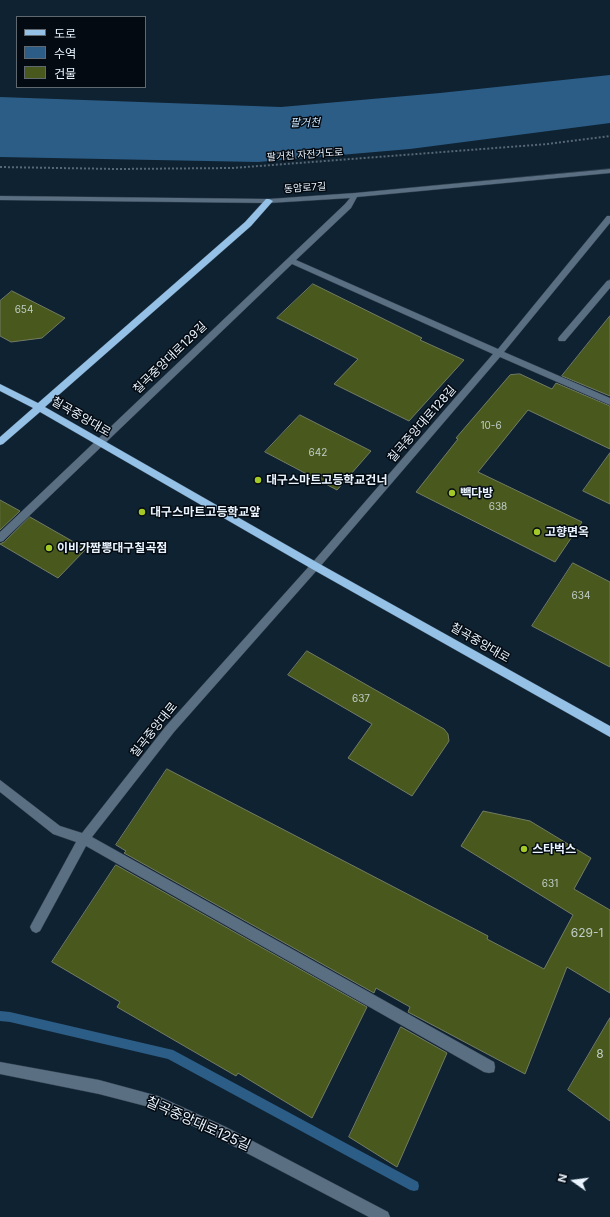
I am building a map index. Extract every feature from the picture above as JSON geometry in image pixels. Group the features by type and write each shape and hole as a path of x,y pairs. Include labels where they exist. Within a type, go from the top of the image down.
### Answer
{"main road":[{"path":"0,442 248,224 269,201"},
{"name":"칠곡중앙대로","path":"0,387 40,408 610,732"}],"street":[{"name":"동암로7길","path":"0,198 269,201 356,195 610,171"},
{"name":"칠곡중앙대로129길","path":"0,538 291,261 348,206 356,195"},
{"name":"칠곡중앙대로128길","path":"316,566 500,353 610,218"},
{"path":"291,261 610,402"},
{"path":"562,339 610,283"},
{"name":"칠곡중앙대로","path":"36,927 84,839 170,729 316,566"},
{"path":"0,785 57,830 84,839 489,1067"},
{"name":"칠곡중앙대로125길","path":"0,1068 99,1087 158,1103 221,1132 383,1217"}],"path":[{"name":"팔거천 자전거도로","path":"0,167 117,169 233,168 485,149 610,136"}],"water":[{"name":"팔거천","path":"610,75 610,123 410,149 258,162 0,157 0,97 281,107 440,93"}],"building":[{"path":"313,284 422,338 420,340 464,360 409,421 334,384 358,359 277,318"},
{"path":"12,291 65,318 42,338 11,342 0,336 0,301"},
{"path":"610,316 610,396 562,376"},
{"path":"520,374 552,389 556,383 610,406 610,449 528,410 478,472 582,522 555,562 416,492 458,439 456,438 510,375"},
{"path":"300,415 371,451 337,490 265,452"},
{"path":"610,453 610,504 583,491"},
{"path":"0,500 20,511 0,530"},
{"path":"30,517 86,549 58,578 0,544"},
{"path":"573,563 610,582 610,667 532,626"},
{"path":"307,651 444,729 448,734 449,741 412,796 348,758 372,724 288,675"},
{"path":"167,769 488,936 487,939 544,969 573,915 461,846 483,811 530,821 591,858 574,889 610,910 610,993 567,967 525,1074 408,1012 410,1007 376,988 374,993 124,853 126,851 116,845"},
{"path":"116,865 367,1007 312,1118 238,1073 236,1076 117,1007 120,1002 52,962"},
{"path":"610,1018 610,1121 568,1090"},
{"path":"401,1027 447,1053 397,1167 349,1137"}],"waterway":[{"path":"0,1016 10,1017 169,1054 414,1186"}],"place":[{"name":"대구스마트고등학교건너","path":"258,480"},
{"name":"빽다방","path":"452,493"},
{"name":"대구스마트고등학교앞","path":"142,512"},
{"name":"고향면옥","path":"537,532"},
{"name":"이비가짬뽕대구칠곡점","path":"49,548"},
{"name":"스타벅스","path":"524,849"}]}
